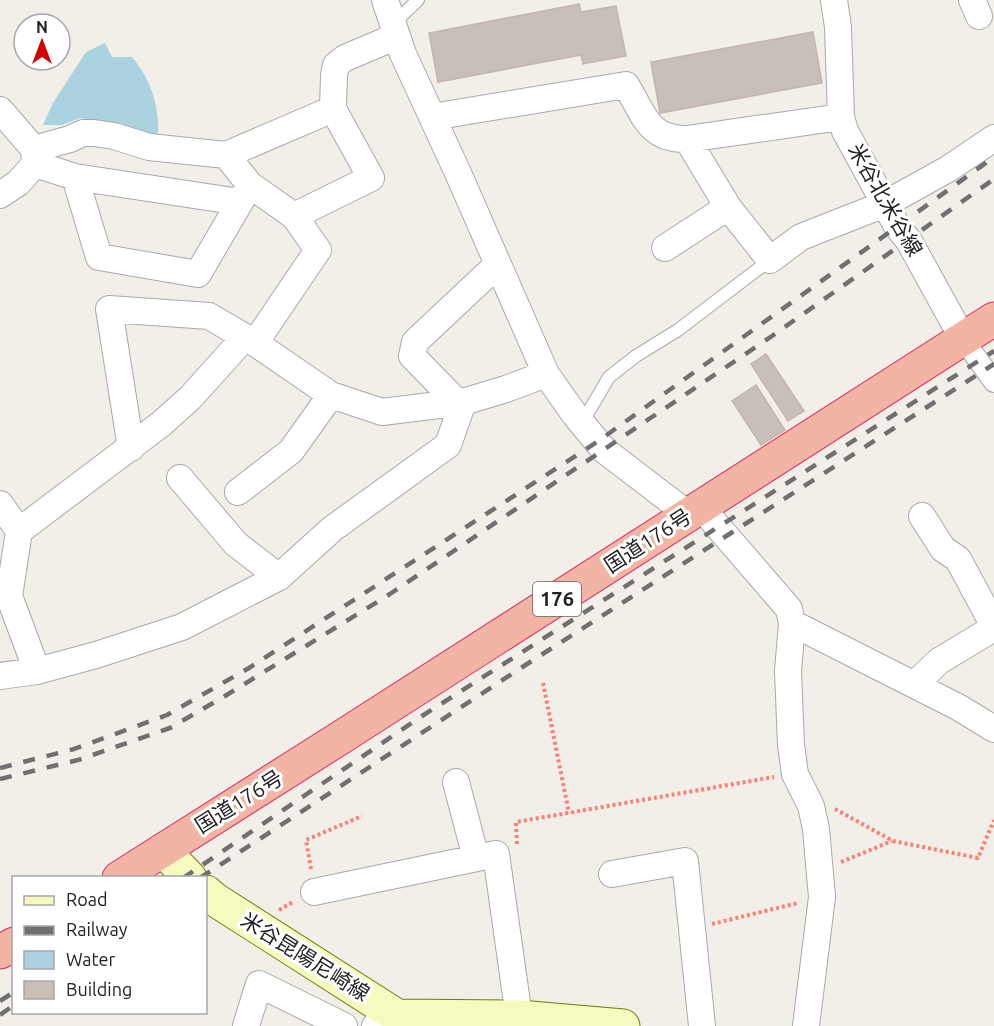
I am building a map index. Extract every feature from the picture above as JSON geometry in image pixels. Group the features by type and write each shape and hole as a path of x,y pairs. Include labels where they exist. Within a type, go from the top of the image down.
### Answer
{"highway":[{"name":"国道176号","path":"122,876 994,319"}],"main road":[{"path":"163,850 188,876"},
{"name":"米谷昆陽尼崎線","path":"207,893 386,1021 519,1017 623,1026"}],"street":[{"name":"米谷北米谷線","path":"834,0 838,27 841,117 845,131 897,226 909,240 963,339 994,382"},
{"path":"294,216 371,178 333,109 334,75 336,65 392,20 403,54 546,374 604,450 695,511 789,609 792,623 788,670 791,745 799,782 811,806 816,829 822,897 806,1026"},
{"path":"432,117 626,85 650,127 670,139 687,139 841,117"},
{"path":"0,195 18,183 34,156 83,133 114,136 149,147 226,155 333,109"},
{"path":"0,110 34,156 75,177 245,194 294,216 318,250 250,340 190,398 131,448 19,531"},
{"path":"687,139 728,207 770,260 801,237 885,204 948,169 994,138"},
{"path":"226,155 245,194"},
{"path":"75,177 99,257 198,274 245,194"},
{"path":"666,248 728,207"},
{"path":"460,402 412,356 415,342 497,265"},
{"path":"131,448 109,309 209,316 250,340 331,395 382,412 460,402 506,389 546,374"},
{"path":"238,492 291,451 331,395"},
{"path":"0,676 37,671 96,655 182,627 279,577 332,530 448,445 460,402"},
{"path":"180,478 236,544 279,577"},
{"path":"0,504 19,531 9,596 37,671"},
{"path":"915,684 939,661 994,627 958,559 943,549 922,516"},
{"path":"792,623 915,684 994,729"},
{"path":"456,782 486,856 519,1017"},
{"path":"314,892 486,856"},
{"path":"612,874 685,861 702,1026"},
{"path":"246,1026 259,984 344,1026"}],"lane":[{"path":"392,20 417,0"},
{"path":"582,423 609,377 636,356 678,330 770,260"}],"path":[{"path":"543,683 569,813"},
{"path":"486,856 517,850 516,822 799,782 893,841 978,858 994,820"},
{"path":"820,870 893,841"},
{"path":"692,929 822,897"}],"water":[{"path":"105,43 112,57 132,57 150,85 158,116 158,139 118,125 80,118 62,125 43,125 53,103 86,52"}],"building":[{"path":"579,4 581,12 616,6 626,56 583,64 581,55 438,82 429,33"},
{"path":"813,32 822,83 660,113 651,62"},
{"path":"766,354 804,411 788,421 751,364"},
{"path":"756,385 785,430 761,445 732,401"}],"railway":[{"path":"0,768 74,749 167,715 249,668 597,442 994,157"},
{"path":"0,779 78,760 170,728 225,696 390,594 772,336 994,179"},
{"path":"186,876 422,716 994,351"},
{"path":"203,876 524,666 994,364"},
{"path":"0,1001 12,993"},
{"path":"0,1015 12,1006"}]}
